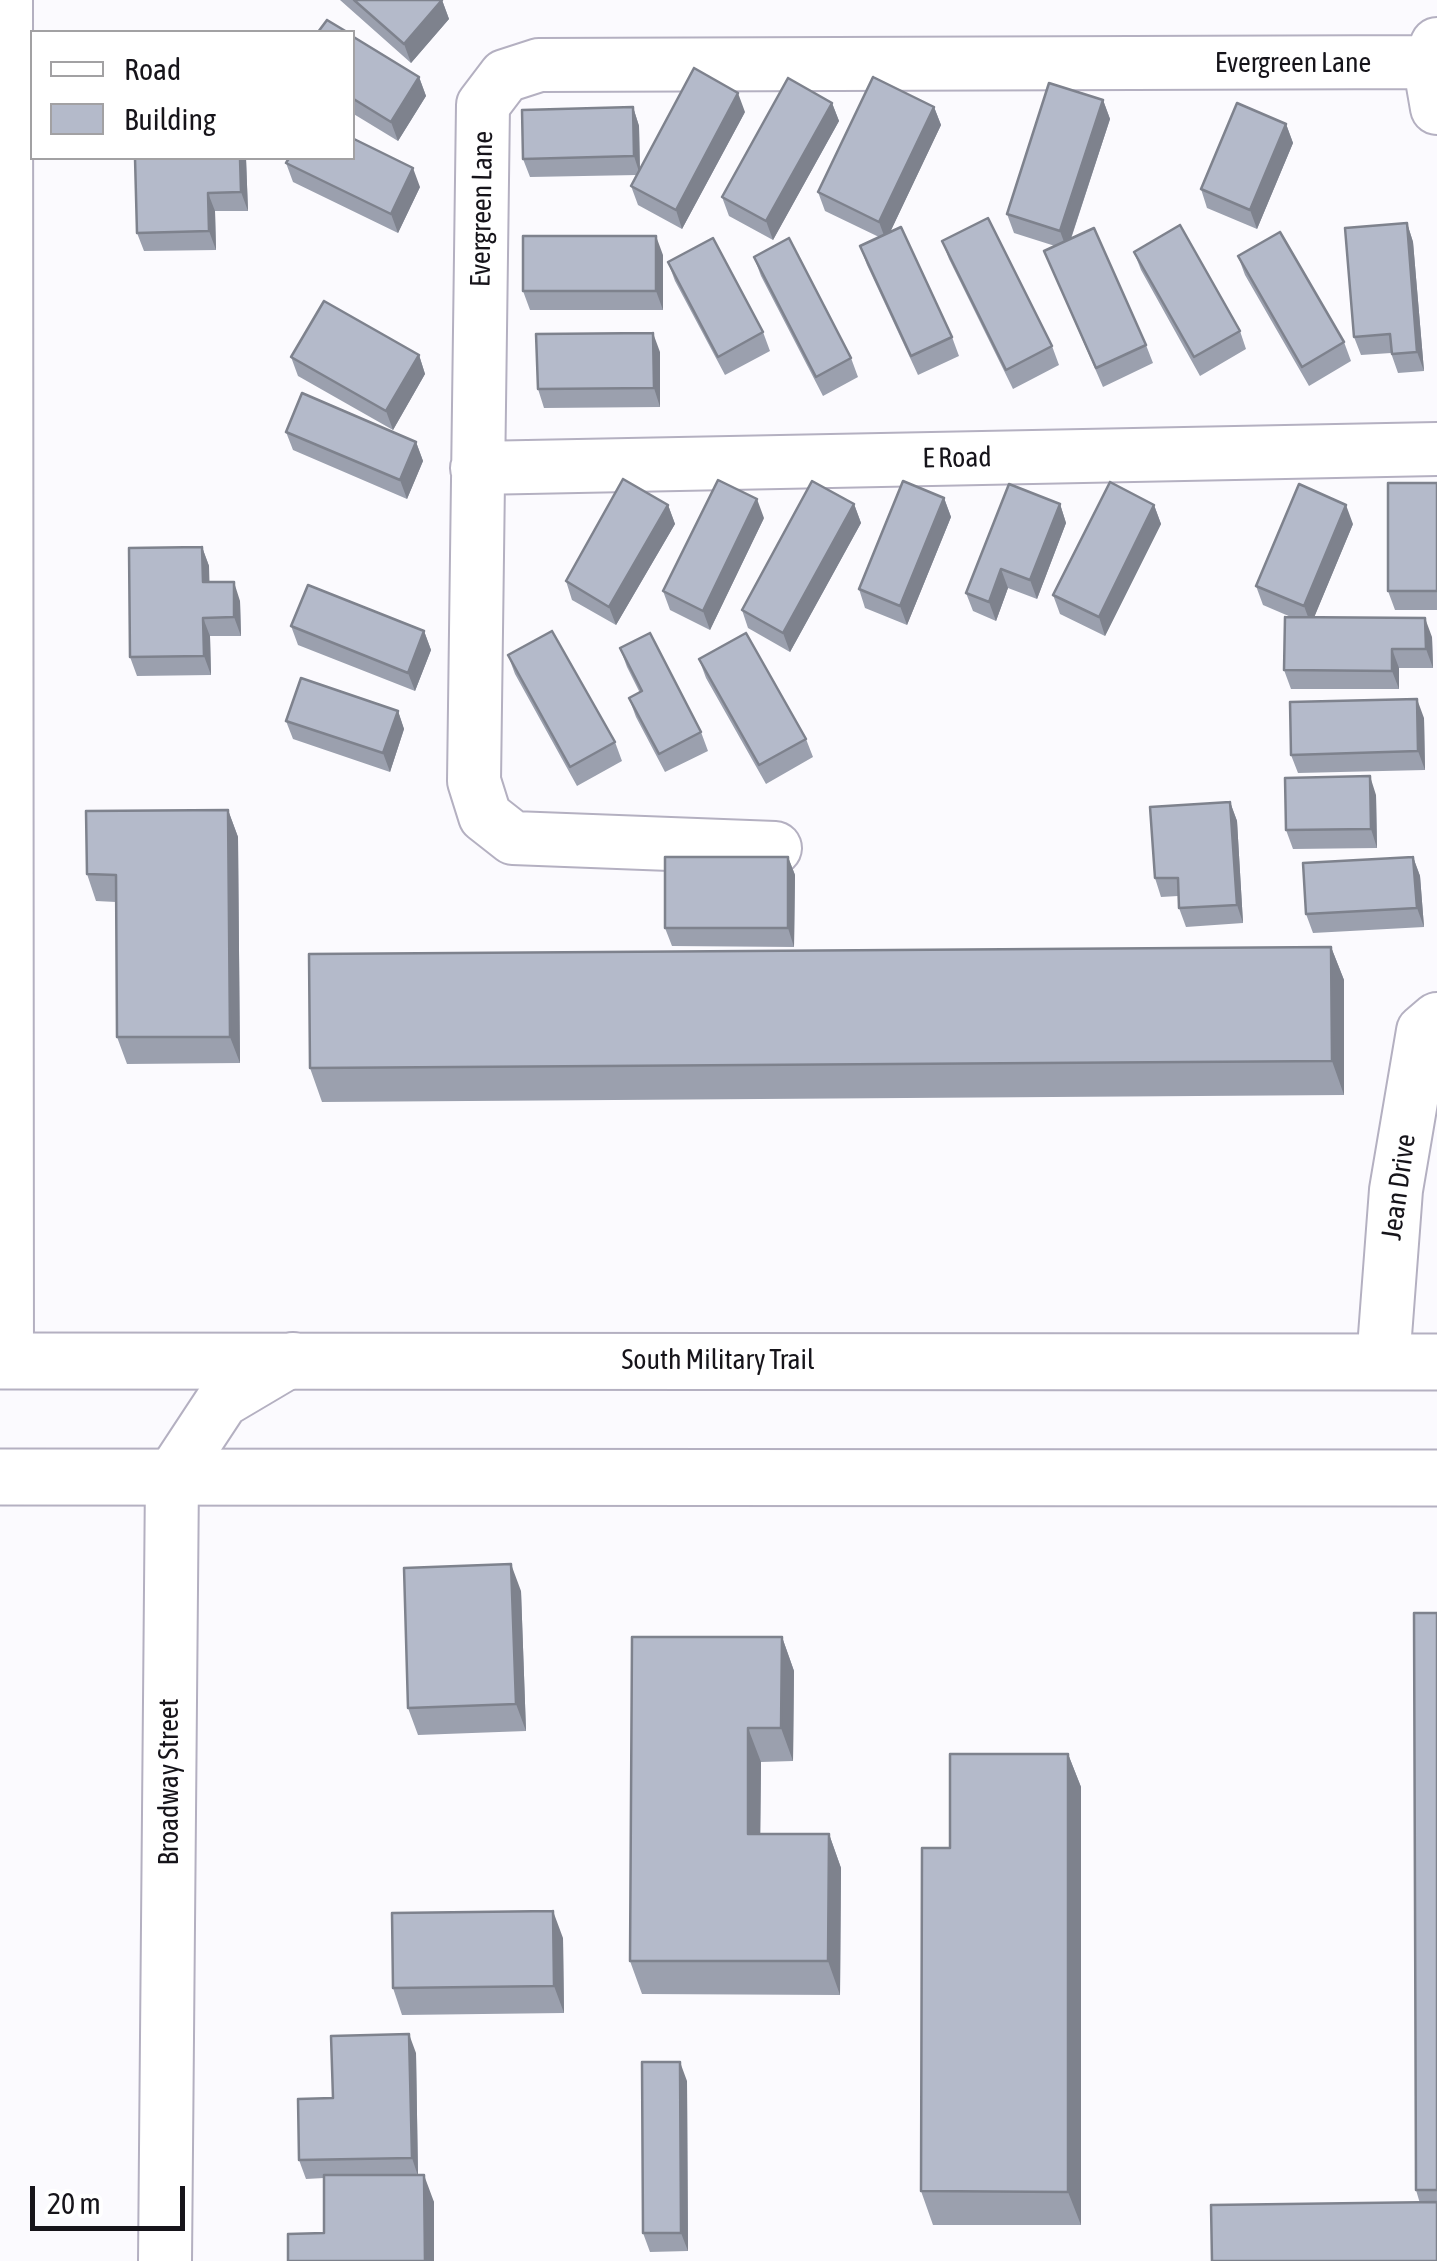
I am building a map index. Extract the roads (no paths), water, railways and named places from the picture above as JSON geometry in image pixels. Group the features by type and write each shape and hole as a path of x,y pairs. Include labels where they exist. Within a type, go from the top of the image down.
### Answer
{"main road":[{"name":"South Military Trail","path":"3,1361 1437,1362"},
{"path":"0,1477 1437,1478"}],"street":[{"path":"3,1361 6,0"},
{"name":"Evergreen Lane","path":"775,848 513,838 485,816 474,782 484,105 504,76 539,65 1434,72"},
{"name":"E Road","path":"477,468 1437,449"},
{"name":"Jean Drive","path":"1382,1362 1396,1190 1423,1030 1437,1018"},
{"path":"172,1477 222,1401 293,1359"},
{"name":"Broadway Street","path":"165,2261 172,1477"}]}
